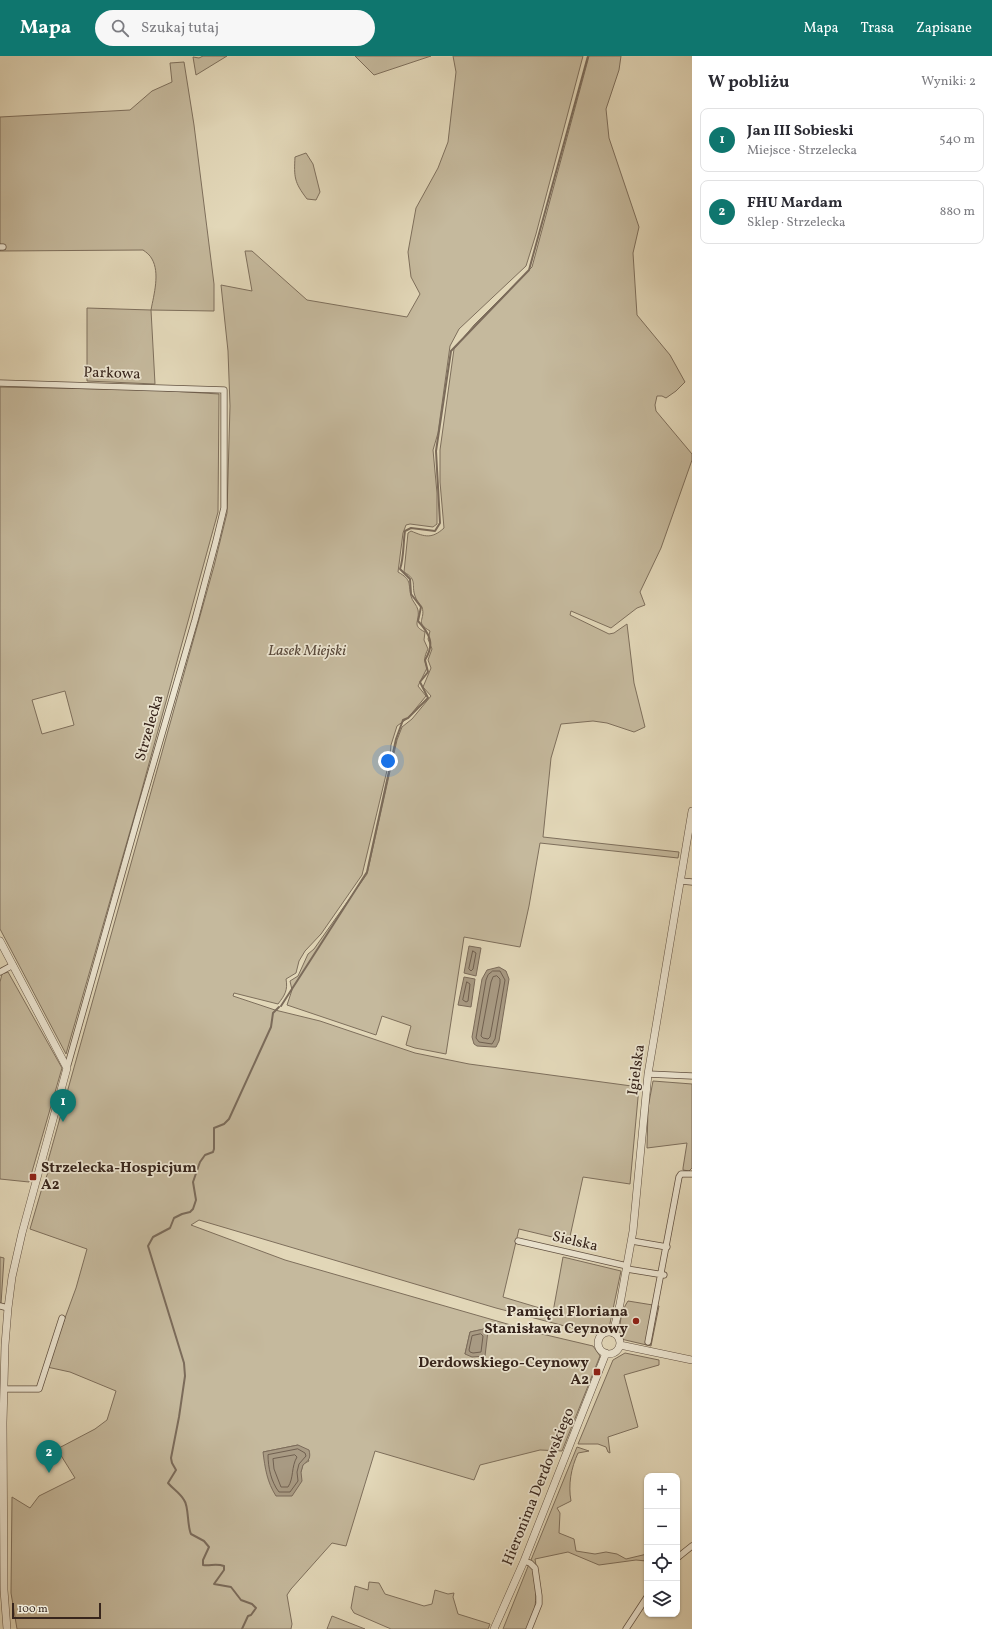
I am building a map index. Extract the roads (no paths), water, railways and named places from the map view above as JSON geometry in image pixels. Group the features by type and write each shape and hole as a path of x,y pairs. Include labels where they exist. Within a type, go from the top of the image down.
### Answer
{"street":[{"name":"Parkowa","path":"0,383 224,390"},
{"name":"Strzelecka","path":"7,1629 4,1590 2,1422 4,1345 12,1277 22,1233 67,1068 195,620 218,534 224,508 224,390"},
{"name":"Igielska","path":"613,1333 632,1240 648,1074 692,811"},
{"path":"681,881 692,882"},
{"path":"0,941 67,1068"},
{"path":"0,972 13,965"},
{"path":"648,1074 692,1076"},
{"path":"648,1342 663,1275 679,1177 681,1174 692,1174"},
{"path":"632,1240 667,1247"},
{"name":"Sielska","path":"518,1241 663,1275"},
{"path":"0,1306 8,1308"},
{"path":"4,1389 38,1389 62,1318"},
{"path":"613,1333 619,1339 620,1345 617,1351 610,1354 606,1353 599,1347 599,1339 603,1334 613,1333"},
{"path":"620,1345 692,1360"},
{"name":"Hieronima Derdowskiego","path":"494,1629 524,1561 606,1353"},
{"path":"680,1556 692,1546"},
{"path":"524,1561 530,1563 535,1568 539,1596 539,1604 529,1629"},
{"path":"626,1629 644,1602"}],"water":[{"path":"469,946 481,948 476,976 464,973"},
{"path":"499,967 506,971 509,979 499,1041 496,1047 477,1046 474,1044 472,1037 482,979 487,970"},
{"path":"464,977 475,979 471,1007 458,1005"},
{"path":"484,1329 488,1331 485,1356 472,1357 465,1354 470,1332"},
{"path":"298,1445 309,1450 310,1453 309,1459 303,1465 301,1472 302,1481 292,1496 276,1496 268,1480 263,1452"}],"waterway":[{"path":"281,1006 367,872 396,739 403,720 408,718 428,698 420,682 428,672 425,660 430,649 430,639 426,630 418,621 421,607 411,594 410,579 400,569 403,556 405,531 411,528 435,531 440,523 436,451 451,351 529,270 588,56"},
{"path":"242,1629 248,1616 251,1615 256,1608 252,1604 241,1600 231,1587 214,1584 224,1570 224,1566 203,1565 203,1560 209,1547 204,1541 191,1534 186,1503 181,1495 168,1483 176,1470 171,1458 185,1376 184,1363 148,1246 153,1237 170,1228 174,1218 190,1212 193,1209 196,1200 193,1182 200,1162 205,1155 213,1152 214,1128 224,1124 229,1119 271,1027 273,1013 279,1007"}],"place":[{"name":"Jan III Sobieski","path":"63,1122"},
{"name":"Strzelecka-Hospicjum A2","path":"33,1177"},
{"name":"Pamięci Floriana Stanisława Ceynowy","path":"636,1321"},
{"name":"Derdowskiego-Ceynowy A2","path":"597,1372"},
{"name":"FHU Mardam","path":"49,1473"}],"park label":[{"name":"Lasek Miejski","path":"307,651"}]}
